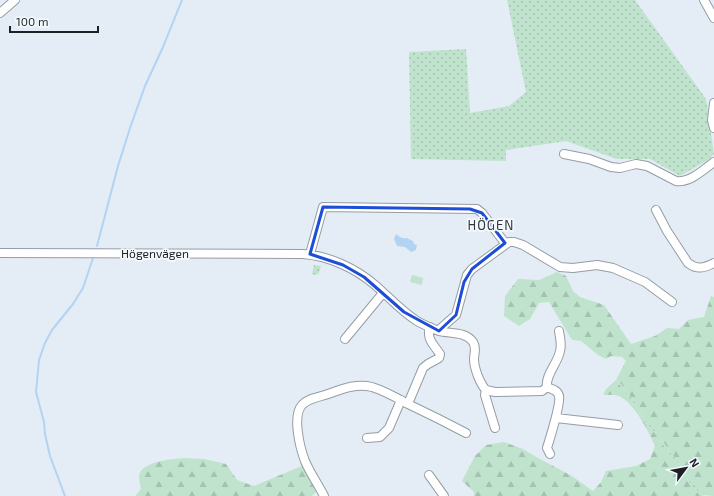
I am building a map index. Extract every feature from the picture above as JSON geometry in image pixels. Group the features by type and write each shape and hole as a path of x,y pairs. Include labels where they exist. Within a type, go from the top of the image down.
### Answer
{"street":[{"path":"0,13 15,0"},
{"path":"704,0 714,18"},
{"path":"714,104 712,120 714,128"},
{"path":"564,154 589,159 611,167 620,168 636,164 647,166 676,181 681,182 693,177 714,162"},
{"path":"310,254 323,207 477,209 482,213 505,243"},
{"path":"656,210 667,231 688,264 699,269 714,263"},
{"path":"440,331 441,328 456,315 467,275 472,269 505,243 514,242 523,245 560,267 573,268 597,265 613,268 645,282 672,302"},
{"name":"Högenvägen","path":"0,253 310,254 329,260 347,267 364,277 415,320 440,331 461,334 468,337 473,342 475,348 475,366 481,382 486,390 485,395 495,428"},
{"path":"345,339 383,293"},
{"path":"367,438 380,438 406,399 423,368 439,358 428,335 430,327"},
{"path":"547,387 547,381 560,353 561,345 559,331"},
{"path":"324,496 306,461 301,445 297,418 302,405 312,399 341,389 362,385 406,399 466,433"},
{"path":"486,390 495,392 542,391 547,387"},
{"path":"547,387 556,391 559,395 556,418 547,448 550,454"},
{"path":"556,418 618,425"},
{"path":"429,475 444,496"}],"highlighted area":[{"path":"323,207 470,209 482,213 505,243 472,269 464,282 456,315 439,331 404,312 364,277 343,265 310,254"}],"green space":[{"path":"507,0 635,0 706,99 714,154 708,160 680,176 650,159 617,159 566,141 506,150 506,161 411,159 409,52 466,49 470,113 509,106 526,92"},
{"path":"314,265 321,266 319,273 316,275 312,274"},
{"path":"557,272 566,276 573,291 580,297 604,305 631,344 655,336 667,328 679,329 688,320 704,317 711,296 714,297 714,496 702,495 617,378 626,361 622,357 611,356 606,359 598,355 581,341 572,340 549,302 539,303 530,319 519,326 504,316 505,296 518,279 539,280"},
{"path":"412,275 423,278 422,285 410,282"},
{"path":"617,378 704,496 700,496 616,380"},
{"path":"616,380 700,496 474,496 474,492 462,481 475,456 486,445 504,442 523,449 572,476 593,491 601,482 606,471 636,466 650,459 655,446 635,411 619,396 603,395 606,389"},
{"path":"184,458 204,459 226,464 237,480 254,486 304,465 318,490 312,496 135,496 141,489 139,476 145,467 158,462"}],"water":[{"path":"396,234 401,238 407,238 413,241 414,244 417,245 416,250 411,252 405,247 397,246 394,239"}],"waterway":[{"path":"97,246 118,166 130,128 145,86 182,0"},
{"path":"65,496 50,456 44,422 36,392 39,360 45,343 52,330 73,304 83,288 93,258"}],"district":[{"name":"HÖGEN","path":"491,225"}]}
